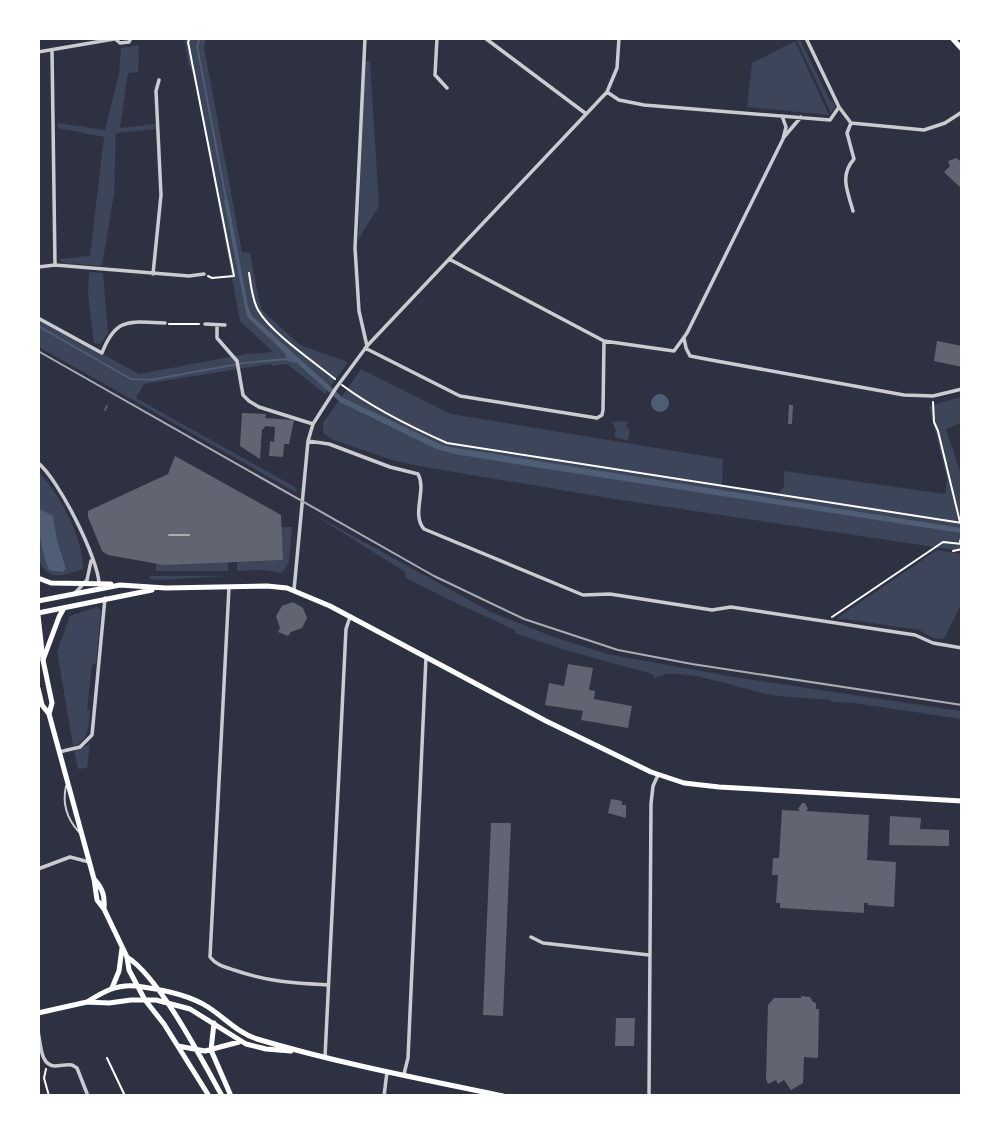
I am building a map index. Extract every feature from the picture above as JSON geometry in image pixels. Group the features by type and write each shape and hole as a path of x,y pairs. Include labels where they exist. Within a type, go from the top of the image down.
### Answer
{"main road":[{"path":"952,38 961,49"},
{"path":"38,578 51,583 85,583 99,586"},
{"path":"38,601 99,586 120,585 166,588 272,586 294,590 535,715 658,775 701,785 961,801"},
{"path":"95,600 99,586"},
{"path":"49,714 52,703 43,660 38,614 95,600 166,588"},
{"path":"43,660 59,617 66,607"},
{"path":"38,688 42,705 49,714 68,782 94,879 96,900 104,909 127,957 129,970 144,997 209,1096"},
{"path":"111,988 119,971 122,948"},
{"path":"127,957 139,965 150,985 157,990 198,1050 222,1096"},
{"path":"87,1002 111,988 150,985"},
{"path":"144,997 150,985"},
{"path":"157,990 189,998 210,1008 244,1034 304,1053"},
{"path":"38,1013 87,1002 109,1003 144,997 190,1009 243,1043"},
{"path":"210,1008 214,1016 211,1050 231,1096"},
{"path":"178,1046 211,1050 228,1043 243,1043 325,1057 502,1096"}],"street":[{"path":"64,38 65,47"},
{"path":"38,52 114,39 127,43 131,38"},
{"path":"365,38 355,248 359,311 366,347"},
{"path":"437,38 435,75 447,88"},
{"path":"485,38 586,113"},
{"path":"294,590 308,441 313,424 366,347 607,92 617,68 619,38"},
{"path":"806,38 839,107 851,123"},
{"path":"52,50 55,265"},
{"path":"153,274 161,195 156,92 159,80"},
{"path":"607,92 619,100 644,105 830,120 839,107"},
{"path":"851,123 924,130 945,123 961,112"},
{"path":"449,259 604,341 670,352 678,348 684,337 783,139 786,127 782,116"},
{"path":"783,139 801,117"},
{"path":"851,123 847,133 854,159 844,176 853,211"},
{"path":"38,267 55,265 153,274 204,274"},
{"path":"38,318 102,353 107,339 122,323 165,323"},
{"path":"205,324 225,325"},
{"path":"218,325 217,338 237,361 243,394 248,401 258,407 313,424"},
{"path":"684,337 691,356 904,395 933,396 961,389"},
{"path":"366,347 460,396 597,418 602,415 603,410 604,341"},
{"path":"308,441 329,444 390,467 418,474 421,480 419,520 424,529 583,595 610,594 712,610 731,607 915,635 933,643 961,648"},
{"path":"38,463 48,471 61,491 98,572 99,586"},
{"path":"74,593 85,583 92,559"},
{"path":"229,587 210,957 219,964 261,979 278,983 328,985"},
{"path":"59,752 86,743 92,735 105,598"},
{"path":"325,1057 345,642 350,617"},
{"path":"404,1074 408,1058 426,657"},
{"path":"649,1096 652,804 653,786 658,775"},
{"path":"38,869 70,857 89,862"},
{"path":"531,937 543,943 649,955"},
{"path":"38,1032 47,1064 72,1065 77,1068 88,1096"},
{"path":"384,1096 387,1070"}],"path":[{"path":"190,38 188,42 234,276 212,278 204,274"},
{"path":"248,273 262,316 302,352 359,398 411,427 447,443 961,523 939,431 934,422 933,396"},
{"path":"165,323 205,324"},
{"path":"828,622 943,542 961,543 961,534"},
{"path":"953,551 961,549"},
{"path":"107,1058 125,1096"},
{"path":"47,1064 44,1078 49,1096"}],"shaded area":[{"path":"184,39 206,39 204,47 242,252 250,253 263,311 300,345 348,362 325,394 287,364 270,364 144,384 136,398 295,487 297,493 39,347 39,320 139,374 246,354 273,352 240,321 194,75 189,66"},
{"path":"800,40 830,100 836,105 831,113 797,41"},
{"path":"795,41 829,115 747,107 752,63"},
{"path":"139,45 138,72 128,73 120,128 156,124 155,129 116,133 114,194 102,266 64,263 59,259 90,256 104,137 58,128 58,123 105,130 119,74 121,48"},
{"path":"365,61 370,61 379,206 358,240"},
{"path":"224,200 228,200 252,316 342,397 440,444 961,528 961,533 515,464 436,449 340,402 297,363 287,361 285,353 249,319"},
{"path":"89,272 103,273 108,334 100,344 94,343 88,294"},
{"path":"361,369 451,414 723,459 722,485 778,495 784,486 784,471 945,494 947,478 929,406 961,397 961,423 946,429 961,474 961,551 621,500 395,461 334,440 323,433 323,423"},
{"path":"660,394 666,397 669,403 666,409 660,412 654,409 651,403 654,397"},
{"path":"628,421 628,440 614,436 616,431 612,422"},
{"path":"38,471 69,517 79,544 83,569 56,575 50,574 41,565 38,556"},
{"path":"38,508 53,516 66,569 63,572 49,570 40,539"},
{"path":"308,511 491,612 551,636 607,654 740,678 961,711 961,719 831,700 772,695 693,676 664,675 655,679 652,674 514,633 515,630 406,578 405,572"},
{"path":"281,527 292,527 289,562 282,573 237,571 237,562 282,560"},
{"path":"937,550 961,554 961,605 944,639 933,638 919,630 837,618"},
{"path":"228,562 228,571 156,571 156,563"},
{"path":"150,576 227,576 159,580 150,579"},
{"path":"97,607 101,610 96,664 92,665 87,709 90,711 88,727 83,741 73,746 57,651 70,616"},
{"path":"90,744 87,768 78,769 74,751"}],"building":[{"path":"957,158 962,163 962,189 944,172 950,166 948,161"},
{"path":"937,341 962,346 962,367 934,361"},
{"path":"789,405 793,405 792,424 788,424"},
{"path":"242,413 266,414 265,418 294,420 289,444 284,444 283,457 269,456 275,427 265,426 262,429 260,459 240,446"},
{"path":"175,456 281,515 283,560 164,565 108,555 102,551 88,511 168,474"},
{"path":"293,602 303,608 307,618 302,628 288,636 278,632 280,628 276,616 282,606"},
{"path":"568,664 593,668 589,690 595,691 594,699 632,706 628,728 581,720 583,711 545,705 549,683 564,686"},
{"path":"611,799 622,801 622,805 626,805 626,818 608,813"},
{"path":"805,803 808,809 806,811 869,815 867,860 896,862 894,907 864,903 864,913 780,908 780,903 776,903 778,875 772,875 773,858 779,858 782,810 800,811 798,809"},
{"path":"890,816 921,818 920,829 949,830 949,846 889,845"},
{"path":"491,823 511,823 503,1016 483,1015"},
{"path":"810,997 816,1003 816,1009 819,1009 818,1058 804,1057 803,1083 791,1090 784,1080 778,1084 776,1080 768,1084 766,1079 768,1005 774,998"},
{"path":"616,1018 635,1018 634,1046 615,1046"}],"waterway":[{"path":"200,38 197,46 226,199"},
{"path":"38,326 131,379 150,380 244,363 287,359"},
{"path":"105,410 107,406"}],"tram line":[{"path":"169,535 189,535"}],"railway":[{"path":"38,351 434,576 524,619 618,650 692,664 962,705"}]}
